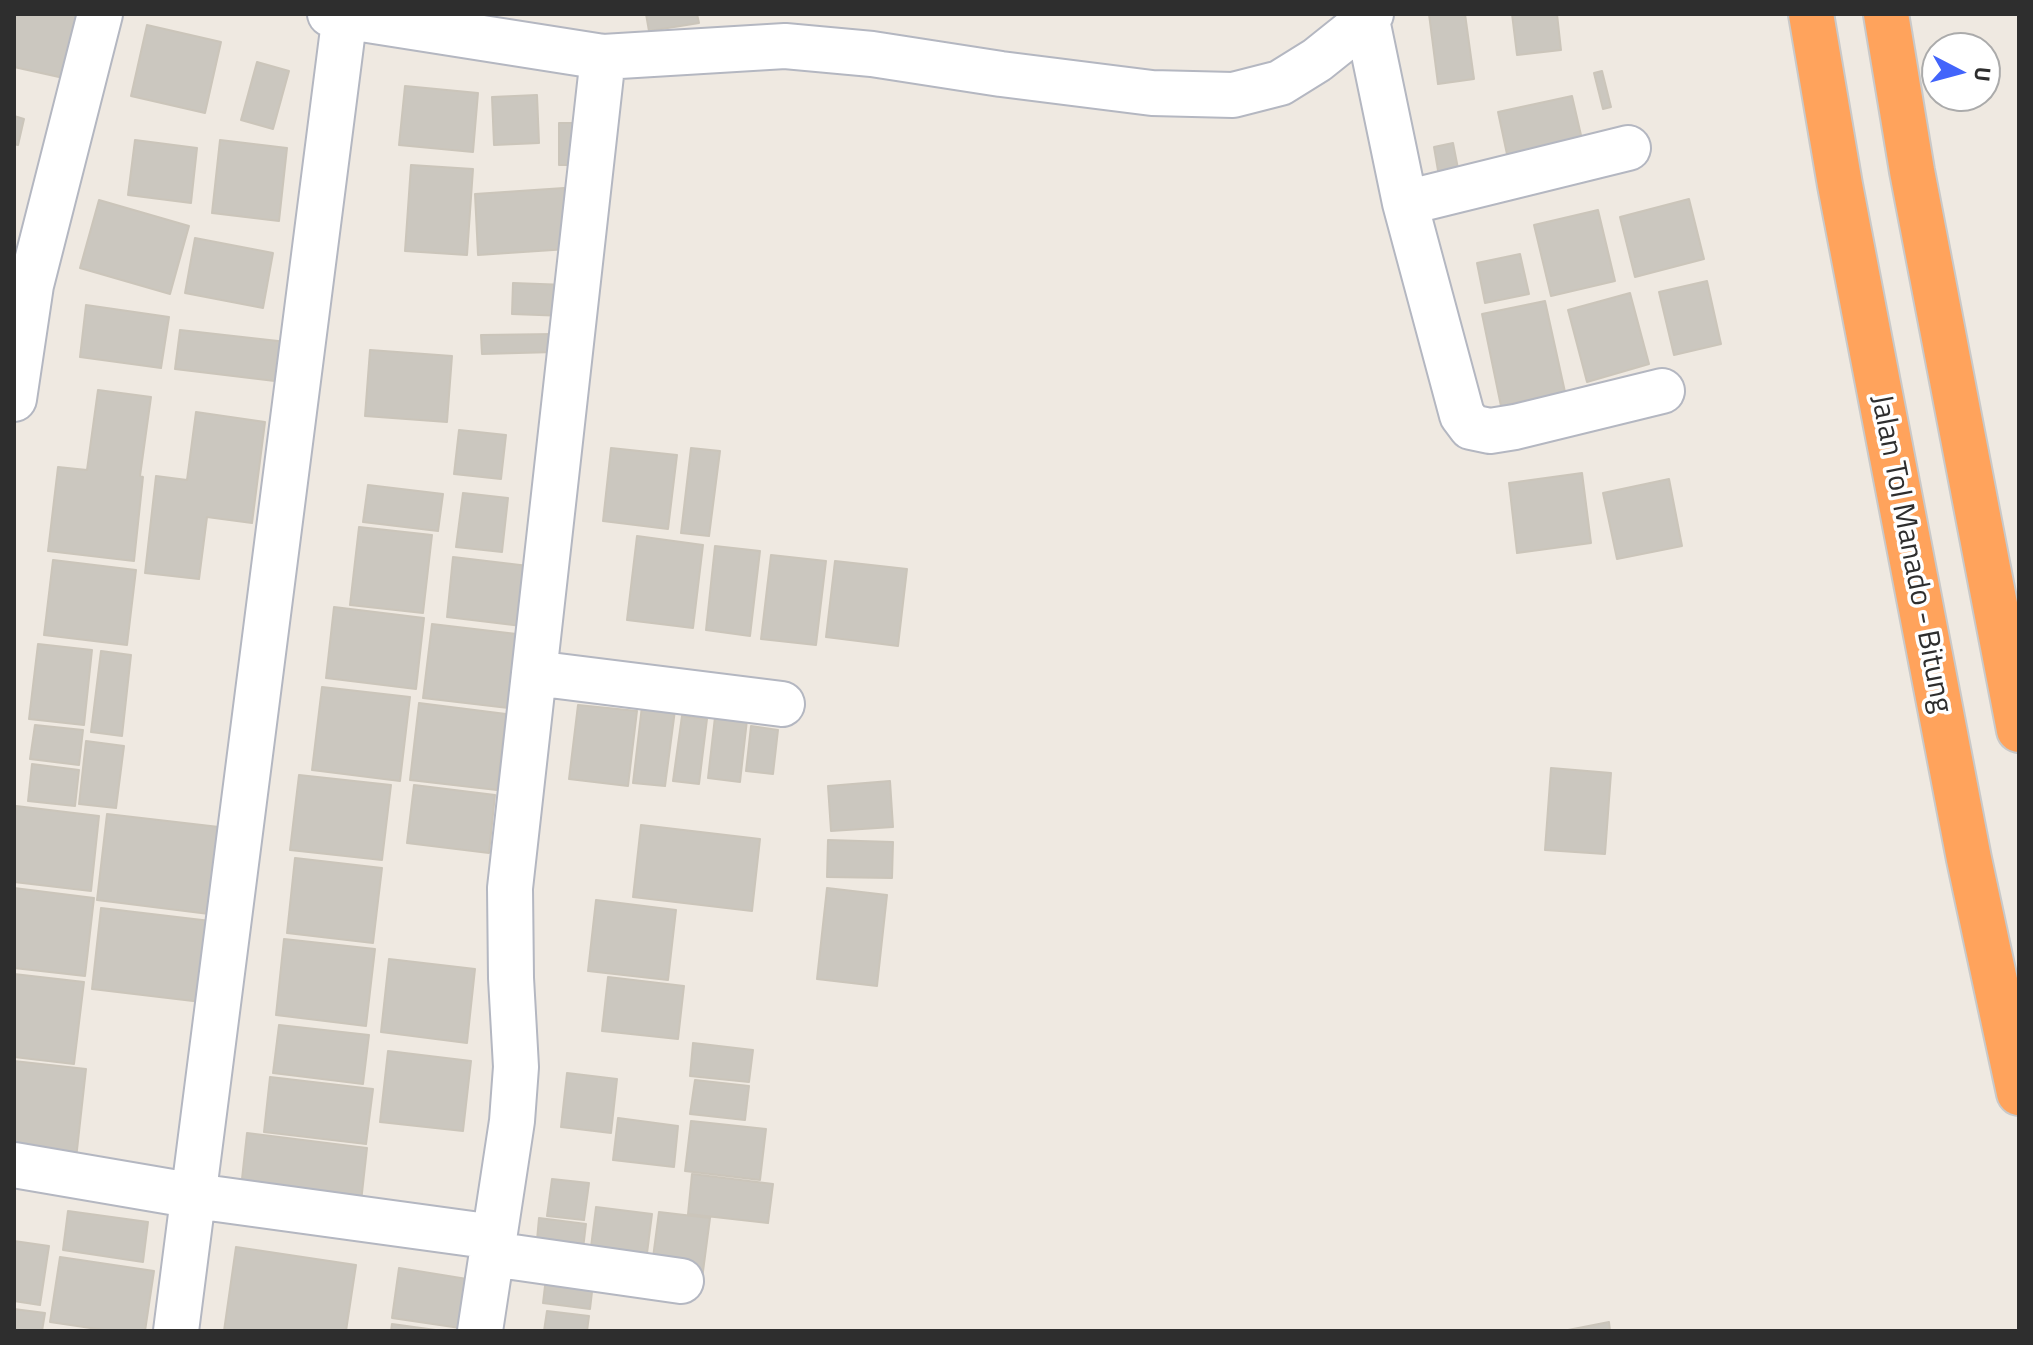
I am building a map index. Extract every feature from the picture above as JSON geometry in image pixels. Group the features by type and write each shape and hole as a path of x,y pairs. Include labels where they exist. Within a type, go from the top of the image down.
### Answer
{"highway":[{"name":"Jalan Tol Manado - Bitung","path":"1811,14 1840,185 1969,859 2019,1093"},
{"path":"1886,14 1912,171 2019,730"}],"street":[{"path":"14,399 31,285 100,14"},
{"path":"176,1331 340,15 603,57 785,46 872,54 1152,93 1233,95 1280,83 1317,60 1369,17 1405,203 1462,415 1471,427 1490,431 1515,427 1662,391"},
{"path":"480,1331 512,1121 516,1067 510,888 603,57"},
{"path":"1405,203 1628,148"},
{"path":"534,673 782,704"},
{"path":"14,1165 681,1281"}],"building":[{"path":"14,14 82,14 68,79 14,67"},
{"path":"646,14 697,14 699,23 649,31"},
{"path":"1429,14 1465,14 1474,79 1438,84"},
{"path":"1512,14 1557,14 1561,50 1517,55"},
{"path":"147,25 221,42 205,113 131,96"},
{"path":"257,62 289,71 273,129 241,120"},
{"path":"1602,71 1611,107 1603,109 1594,73"},
{"path":"405,86 478,93 473,152 399,145"},
{"path":"537,95 539,143 494,145 492,97"},
{"path":"1572,96 1586,157 1511,173 1498,112"},
{"path":"14,116 24,119 18,145 14,144"},
{"path":"559,123 583,123 583,165 559,165"},
{"path":"135,140 197,148 191,203 128,195"},
{"path":"220,140 287,148 279,221 212,213"},
{"path":"1453,143 1461,184 1441,188 1434,147"},
{"path":"411,165 473,169 467,255 405,251"},
{"path":"564,188 568,249 478,255 475,194"},
{"path":"1689,199 1704,259 1635,277 1620,217"},
{"path":"99,200 189,226 170,294 80,268"},
{"path":"1598,210 1615,281 1551,296 1534,225"},
{"path":"195,238 273,253 263,308 185,293"},
{"path":"1520,254 1529,294 1485,303 1477,263"},
{"path":"1707,281 1721,344 1674,355 1659,292"},
{"path":"513,283 567,285 566,316 512,314"},
{"path":"1630,293 1649,364 1587,382 1568,310"},
{"path":"1545,301 1565,392 1501,406 1482,314"},
{"path":"86,305 169,317 161,368 80,357"},
{"path":"180,330 287,342 283,382 175,369"},
{"path":"555,334 555,352 482,354 481,335"},
{"path":"370,350 452,356 447,422 365,416"},
{"path":"98,390 151,397 140,476 143,477 134,561 48,551 58,467 87,470"},
{"path":"196,412 265,422 252,523 207,517 199,579 145,573 156,476 187,480"},
{"path":"459,430 506,435 501,479 454,474"},
{"path":"611,448 677,455 668,529 603,521"},
{"path":"691,448 720,451 709,536 681,533"},
{"path":"1582,473 1591,543 1517,553 1509,483"},
{"path":"1669,479 1682,546 1617,559 1603,493"},
{"path":"368,485 443,494 438,531 363,522"},
{"path":"463,493 508,498 502,552 456,547"},
{"path":"359,527 432,535 423,613 350,605"},
{"path":"637,536 703,545 693,628 627,620"},
{"path":"715,546 760,551 750,636 706,630"},
{"path":"771,555 826,561 816,645 761,639"},
{"path":"453,557 537,567 530,627 447,617"},
{"path":"53,560 136,570 127,645 44,635"},
{"path":"835,561 907,569 898,646 826,637"},
{"path":"334,607 424,618 416,689 326,678"},
{"path":"432,624 525,635 517,709 423,698"},
{"path":"38,644 92,650 84,725 29,719"},
{"path":"101,651 131,655 122,736 91,732"},
{"path":"322,687 410,697 400,781 312,770"},
{"path":"419,703 506,714 497,790 410,780"},
{"path":"578,705 637,711 628,786 569,779"},
{"path":"642,706 675,710 665,786 633,783"},
{"path":"682,716 707,719 699,784 673,781"},
{"path":"715,717 747,720 740,782 708,778"},
{"path":"35,725 83,730 79,765 30,759"},
{"path":"751,726 778,730 773,774 746,771"},
{"path":"86,741 124,746 116,808 79,804"},
{"path":"32,764 79,770 75,806 28,801"},
{"path":"1551,768 1611,773 1605,854 1545,850"},
{"path":"299,775 391,785 382,860 290,850"},
{"path":"890,781 893,827 831,831 828,786"},
{"path":"414,785 495,795 489,853 407,843"},
{"path":"16,806 99,816 91,891 14,882"},
{"path":"107,814 219,827 209,914 97,900"},
{"path":"641,825 760,839 752,911 633,897"},
{"path":"828,840 893,842 892,878 827,877"},
{"path":"295,858 382,868 373,943 287,933"},
{"path":"14,888 94,898 85,976 14,968"},
{"path":"827,888 887,895 877,986 817,979"},
{"path":"596,900 676,910 668,980 588,971"},
{"path":"101,908 219,922 210,1003 92,989"},
{"path":"284,939 375,949 366,1026 276,1015"},
{"path":"389,959 475,969 467,1043 381,1032"},
{"path":"14,974 84,982 74,1064 14,1057"},
{"path":"608,977 684,986 678,1039 602,1031"},
{"path":"279,1025 369,1035 363,1084 273,1073"},
{"path":"693,1043 753,1050 749,1082 690,1076"},
{"path":"388,1051 471,1061 463,1131 380,1122"},
{"path":"14,1061 86,1069 76,1159 14,1152"},
{"path":"567,1073 617,1079 611,1133 561,1127"},
{"path":"270,1077 373,1089 366,1144 264,1132"},
{"path":"695,1080 749,1086 745,1120 690,1114"},
{"path":"618,1118 678,1126 674,1167 613,1160"},
{"path":"691,1121 766,1129 760,1180 685,1171"},
{"path":"247,1133 367,1148 361,1202 241,1188"},
{"path":"692,1174 773,1184 768,1223 688,1214"},
{"path":"552,1179 589,1183 584,1220 547,1216"},
{"path":"596,1207 652,1214 646,1261 590,1255"},
{"path":"68,1211 148,1222 143,1262 63,1250"},
{"path":"659,1212 710,1218 702,1279 651,1273"},
{"path":"539,1218 586,1224 582,1257 536,1251"},
{"path":"14,1241 49,1246 40,1305 14,1301"},
{"path":"236,1247 356,1265 346,1331 224,1331"},
{"path":"60,1257 154,1271 145,1331 111,1331 50,1322"},
{"path":"399,1268 467,1279 460,1328 392,1318"},
{"path":"547,1269 594,1275 590,1309 543,1303"},
{"path":"14,1309 45,1313 42,1331 14,1331"},
{"path":"547,1311 589,1316 587,1331 544,1331"},
{"path":"1609,1322 1610,1331 1563,1331"},
{"path":"392,1324 443,1331 391,1331"}]}
